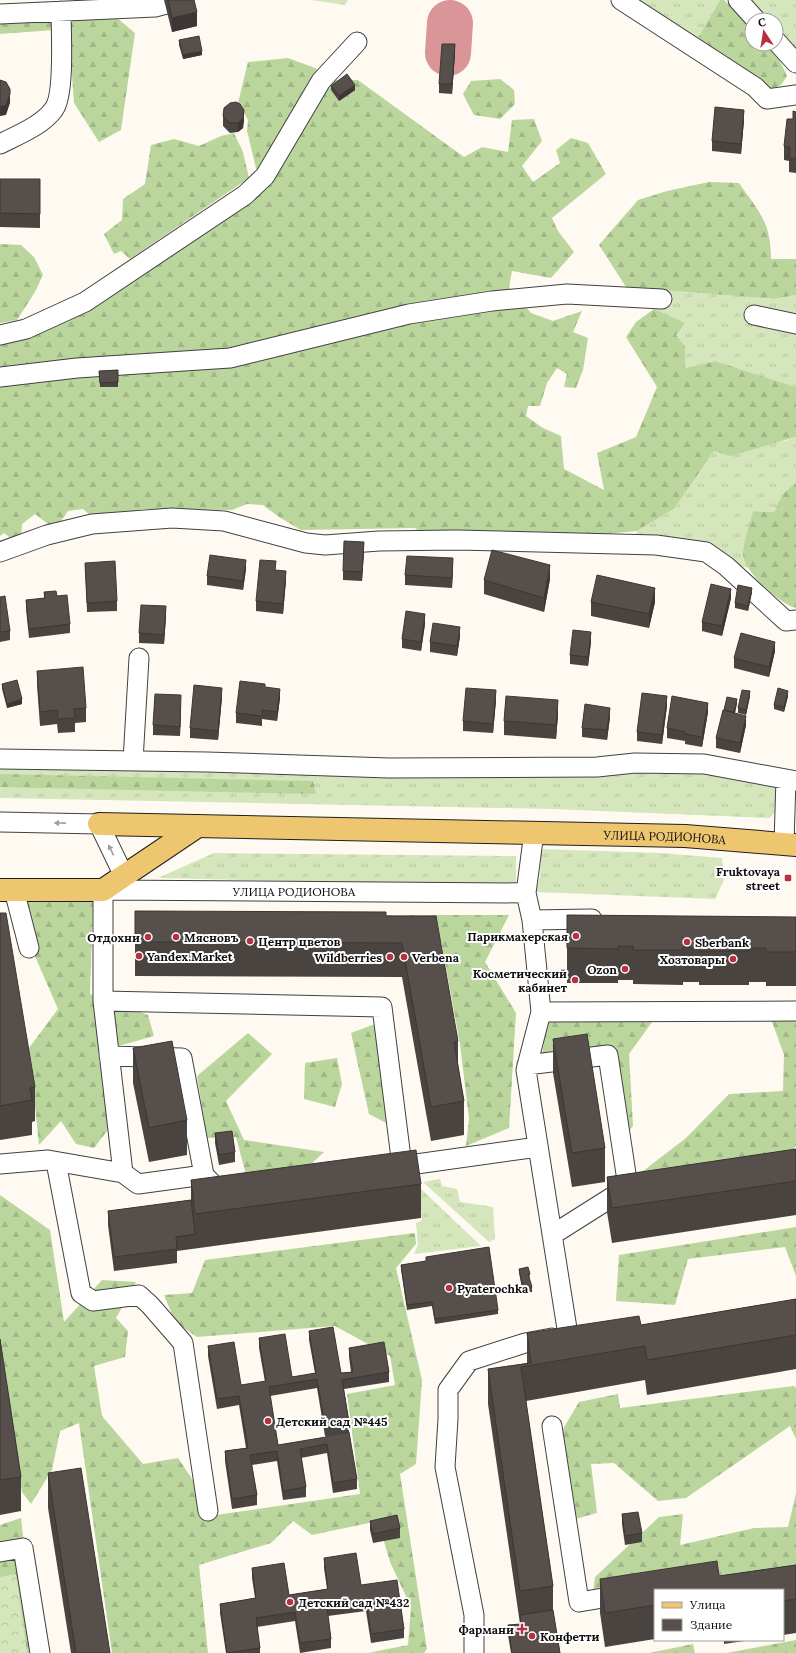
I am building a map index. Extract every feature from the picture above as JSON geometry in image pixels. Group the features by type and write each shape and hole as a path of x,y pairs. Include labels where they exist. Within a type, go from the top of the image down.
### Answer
{"main road":[{"name":"УЛИЦА РОДИОНОВА","path":"99,824 685,836 790,844"},
{"path":"103,890 198,826"},
{"name":"УЛИЦА РОДИОНОВА","path":"7,890 103,890"}],"street":[{"path":"0,14 155,7 181,0"},
{"path":"622,0 755,87 767,99 796,95"},
{"path":"738,0 749,12"},
{"path":"0,144 34,127 55,108 61,88 61,11"},
{"path":"0,335 26,329 85,302 245,195 265,176 322,81 357,42"},
{"path":"784,50 796,63"},
{"path":"0,377 77,368 230,358 410,314 492,301 567,294 662,299"},
{"path":"754,315 796,324"},
{"path":"0,552 47,536 92,524 172,518 224,521 306,543 324,545 379,541 458,540 656,545 706,552 726,566 786,621 796,620"},
{"path":"133,761 139,658"},
{"path":"0,759 389,768 597,766 635,763 704,764 791,780 790,844"},
{"name":"УЛИЦА РОДИОНОВА","path":"0,822 99,824"},
{"path":"99,824 124,876"},
{"path":"472,1651 474,1614 445,1467 448,1390 469,1361 525,1343 575,1334 552,1235 526,1070 541,1012 532,920 526,893 534,832"},
{"path":"7,890 29,948"},
{"path":"103,890 103,1002 123,1173"},
{"name":"УЛИЦА РОДИОНОВА","path":"103,890 526,893"},
{"path":"532,920 608,919"},
{"path":"103,1002 382,1008 394,1167 538,1147"},
{"path":"541,1012 796,1012"},
{"path":"109,1056 182,1058 204,1175 219,1191 242,1188"},
{"path":"527,1065 608,1056 628,1187"},
{"path":"0,1164 48,1160 123,1173 138,1184 204,1175"},
{"path":"56,1162 81,1293 93,1301 139,1295 150,1305 183,1343 208,1511"},
{"path":"552,1235 628,1187 658,1182"},
{"path":"552,1426 579,1602 647,1591"},
{"path":"0,1552 23,1548 40,1653"}],"green space":[{"path":"311,0 348,0 345,5"},
{"path":"633,0 720,0 698,38"},
{"path":"720,0 724,0 744,19 744,52 774,52 787,76 781,85 771,89 749,76 698,38"},
{"path":"745,0 796,0 796,55 784,42 784,12 756,12"},
{"path":"52,16 54,30 0,34 0,18"},
{"path":"117,18 135,33 121,130 99,142 74,103 68,21"},
{"path":"288,58 315,68 330,80 358,80 464,157 482,147 508,152 512,120 534,119 542,141 522,166 533,182 560,163 556,150 571,138 588,143 606,174 552,218 558,231 574,252 551,278 512,271 509,287 531,313 553,321 582,311 573,332 588,338 583,370 576,388 564,387 567,374 557,368 547,383 540,406 528,406 526,416 543,428 561,436 564,469 604,490 597,453 636,437 657,387 626,337 636,322 654,309 685,323 676,335 685,346 685,368 715,361 796,387 796,437 730,456 714,451 674,509 637,531 605,534 424,536 415,528 301,530 279,517 263,505 247,504 232,510 143,509 128,512 90,515 83,509 68,511 59,524 48,524 35,514 22,524 21,538 13,540 4,533 0,536 0,341 109,296 262,193 247,131 248,120 238,103 248,62"},
{"path":"500,79 514,90 515,104 500,119 474,115 463,94 471,81"},
{"path":"234,133 243,152 249,178 130,259 121,251 114,254 104,234 122,220 123,199 145,184 151,145 174,139 199,146 221,136"},
{"path":"709,182 739,183 758,210 766,226 769,236 771,259 796,259 796,295 774,299 626,287 599,245 638,200 667,191"},
{"path":"0,244 21,245 34,257 43,275 35,292 17,320 0,323"},
{"path":"656,289 774,299 796,295 796,387 715,361 685,368 685,346 654,309"},
{"path":"796,437 796,482 782,495 774,512 753,511 743,554 748,568 709,558 634,548 637,531 674,509 714,451 785,441"},
{"path":"796,482 796,608 772,594 756,578 745,561 743,550 753,511 774,512 782,495"},
{"path":"0,766 700,771 773,784 778,790 776,811 770,818 552,809 0,798"},
{"path":"0,774 313,781 316,794 0,787"},
{"path":"541,849 660,853 722,858 724,880 715,899 536,892 540,876"},
{"path":"214,853 516,856 516,886 158,878"},
{"path":"25,900 93,900 90,994 148,1015 154,1036 98,1052 110,1127 94,1148 76,1144 61,1121 39,1145 29,1048 58,1009 24,931"},
{"path":"262,915 509,915 485,962 516,1013 509,1128 466,1146 469,1119 460,1044 441,941"},
{"path":"765,1002 796,1002 796,1145 792,1152 634,1178 686,1138 729,1094 783,1091 784,1055"},
{"path":"655,1018 629,1054 633,1126 625,1136 598,1051 541,1065 546,1022"},
{"path":"375,1024 390,1125 369,1114 351,1033"},
{"path":"248,1033 272,1054 226,1101 244,1140 324,1152 311,1164 246,1175 236,1137 207,1138 197,1076"},
{"path":"337,1058 342,1084 335,1107 304,1099 305,1063"},
{"path":"440,1179 442,1186 457,1189 460,1202 493,1207 495,1239 489,1242 423,1182"},
{"path":"419,1187 481,1246 414,1254 418,1245 416,1223 422,1220"},
{"path":"0,1195 50,1230 64,1322 102,1280 136,1282 116,1318 128,1331 125,1357 94,1366 102,1416 143,1464 178,1458 216,1515 360,1494 347,1394 395,1385 390,1356 335,1326 197,1337 175,1322 164,1295 192,1293 205,1260 415,1233 416,1244 396,1268 422,1380 416,1464 400,1474 427,1649 424,1653 368,1653 408,1645 411,1607 390,1562 378,1521 312,1535 293,1521 271,1543 199,1565 208,1653 112,1653 79,1423 60,1431 52,1470 31,1504 22,1492 0,1353"},
{"path":"796,1227 796,1276 785,1247 688,1259 675,1305 616,1301 619,1255"},
{"path":"794,1386 796,1388 796,1439 790,1426 686,1498 658,1501 614,1463 591,1464 597,1513 561,1523 553,1446 579,1402 618,1394 620,1408"},
{"path":"796,1493 796,1587 654,1589 593,1593 595,1577 659,1517 683,1514 680,1545 754,1528 788,1527"},
{"path":"21,1518 37,1653 0,1653 0,1525"},
{"path":"16,1574 27,1653 0,1653 0,1577"},
{"path":"796,1640 796,1653 726,1653"},
{"path":"693,1644 695,1653 649,1653"}],"building":[{"path":"168,0 194,0 197,12 172,18"},
{"path":"199,36 202,51 183,55 179,40"},
{"path":"442,44 455,44 452,84 439,84"},
{"path":"347,74 355,85 339,96 331,86"},
{"path":"0,80 6,82 10,89 10,94 6,105 0,107"},
{"path":"236,102 240,104 244,110 243,119 238,123 230,123 223,116 224,108 230,103"},
{"path":"715,107 744,110 741,144 712,141"},
{"path":"793,111 796,112 796,159 789,158 790,147 784,146 787,119 793,119"},
{"path":"0,179 40,179 40,214 0,213"},
{"path":"118,370 118,382 100,383 99,371"},
{"path":"344,541 364,542 362,572 343,571"},
{"path":"492,550 550,565 544,598 484,580"},
{"path":"210,555 246,560 243,581 207,576"},
{"path":"407,556 453,558 452,578 405,575"},
{"path":"260,560 276,561 275,570 286,571 283,604 256,601"},
{"path":"115,561 117,601 87,603 85,563"},
{"path":"597,575 655,588 649,614 591,602"},
{"path":"711,584 731,589 722,626 702,622"},
{"path":"738,585 752,588 748,606 735,603"},
{"path":"56,591 57,596 67,595 70,624 29,629 26,600 45,598 44,592"},
{"path":"5,596 10,631 0,632 0,597"},
{"path":"141,605 166,606 164,635 139,633"},
{"path":"406,611 425,614 421,642 402,639"},
{"path":"433,623 460,627 457,646 430,642"},
{"path":"573,630 591,632 588,657 570,655"},
{"path":"741,633 775,642 769,667 734,658"},
{"path":"83,667 86,708 74,709 75,718 58,719 57,710 40,712 37,671"},
{"path":"17,680 22,699 7,704 2,684"},
{"path":"240,681 265,684 265,687 280,689 277,712 262,710 262,716 236,713"},
{"path":"194,685 222,688 218,731 190,728"},
{"path":"466,688 496,690 493,724 463,721"},
{"path":"778,688 788,691 784,707 774,705"},
{"path":"742,690 750,691 746,710 738,708"},
{"path":"642,693 667,696 662,735 637,732"},
{"path":"155,694 181,695 180,727 153,725"},
{"path":"506,696 558,700 556,725 504,721"},
{"path":"672,696 708,703 702,737 685,734 685,732 667,728"},
{"path":"727,697 737,699 734,712 724,710"},
{"path":"585,704 610,708 607,730 582,728"},
{"path":"723,710 746,716 740,743 716,738"},
{"path":"135,911 386,912 386,916 436,916 458,1041 454,1042 464,1101 431,1107 402,943 135,942"},
{"path":"0,913 6,913 35,1087 30,1088 32,1100 0,1106"},
{"path":"567,915 796,917 796,952 766,952 766,948 749,948 749,951 699,951 699,948 683,947 683,950 633,950 633,946 618,946 618,949 567,948"},
{"path":"587,1034 605,1148 572,1153 553,1039"},
{"path":"172,1041 187,1120 149,1128 133,1048"},
{"path":"232,1131 235,1152 219,1155 215,1133"},
{"path":"796,1149 796,1181 612,1208 607,1177"},
{"path":"416,1150 421,1184 195,1214 191,1180"},
{"path":"191,1200 195,1234 176,1237 177,1249 114,1257 108,1211"},
{"name":"Pyaterochka","path":"489,1247 498,1310 435,1319 432,1302 407,1305 401,1265 426,1261 426,1257"},
{"path":"528,1267 530,1274 528,1274 532,1287 523,1288 519,1269"},
{"path":"796,1299 796,1335 647,1360 645,1346 521,1367 553,1586 520,1591 488,1369 531,1363 527,1333 639,1316 641,1325"},
{"path":"333,1327 341,1373 353,1372 349,1348 384,1342 389,1372 342,1380 349,1422 325,1426 317,1379 269,1387 278,1445 349,1432 357,1479 333,1483 327,1444 300,1449 306,1487 283,1491 277,1451 250,1455 257,1495 232,1499 225,1451 248,1448 239,1396 217,1399 208,1346 234,1342 241,1385 266,1381 259,1338 285,1334 292,1377 316,1373 309,1331"},
{"path":"0,1339 21,1477 0,1480"},
{"path":"81,1468 110,1653 76,1653 48,1473"},
{"path":"638,1512 642,1533 625,1536 622,1514"},
{"path":"397,1515 400,1528 373,1534 370,1521"},
{"path":"356,1553 361,1585 397,1580 404,1629 371,1634 366,1601 327,1607 331,1639 300,1643 295,1612 256,1618 260,1648 227,1653 220,1604 256,1598 252,1568 284,1563 289,1595 328,1589 324,1558"},
{"path":"717,1561 719,1576 796,1565 796,1599 784,1601 784,1589 654,1589 654,1605 605,1613 600,1579"},
{"name":"Конфетти","path":"553,1610 560,1653 512,1653 508,1625 521,1624 520,1615"}],"taxiway":[{"path":"448,53 450,23"}],"place":[{"name":"Fruktovaya street","path":"788,878"},
{"name":"Парикмахерская","path":"576,936"},
{"name":"Отдохни","path":"148,937"},
{"name":"Мясновъ","path":"176,937"},
{"name":"Центр цветов","path":"250,941"},
{"name":"Sberbank","path":"687,942"},
{"name":"Yandex.Market","path":"139,956"},
{"name":"Wildberries","path":"390,957"},
{"name":"Verbena","path":"404,957"},
{"name":"Хозтовары","path":"733,959"},
{"name":"Ozon","path":"625,969"},
{"name":"Косметический кабинет","path":"575,980"},
{"name":"Pyaterochka","path":"449,1288"},
{"name":"Детский сад №445","path":"268,1421"},
{"name":"Детский сад №432","path":"290,1602"},
{"name":"Фармани","path":"522,1629"},
{"name":"Конфетти","path":"532,1636"}]}
